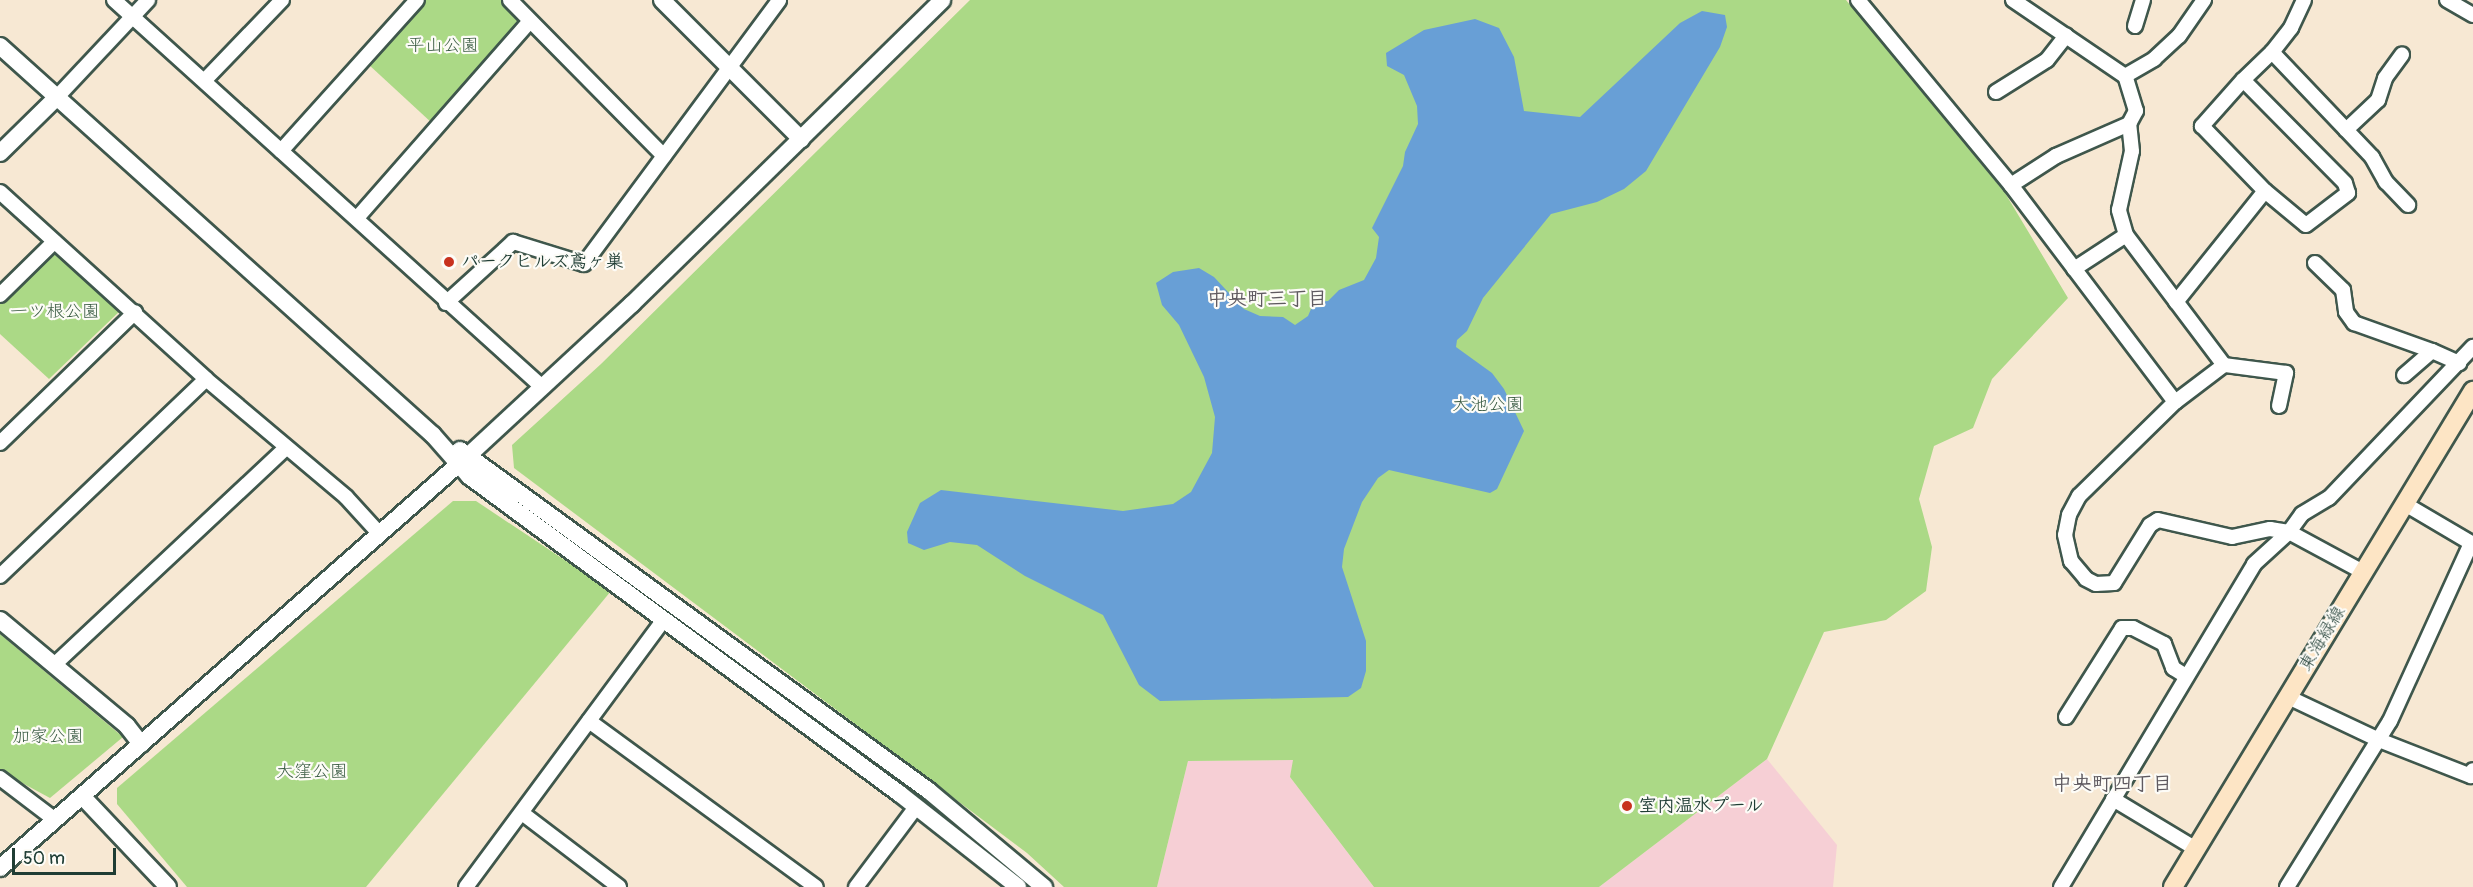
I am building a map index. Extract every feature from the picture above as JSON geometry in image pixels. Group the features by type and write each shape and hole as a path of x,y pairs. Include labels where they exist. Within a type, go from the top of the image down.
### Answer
{"main road":[{"name":"東海緑線","path":"2173,887 2473,391"}],"street":[{"path":"114,0 357,218 446,303 541,386"},
{"path":"0,153 57,97 148,0"},
{"path":"205,80 282,0"},
{"path":"281,151 417,0"},
{"path":"510,0 664,156"},
{"path":"662,0 801,139"},
{"path":"446,303 513,242 584,264 779,0"},
{"path":"0,868 378,532 463,460 632,304 942,0"},
{"path":"1858,0 2011,185 2175,402"},
{"path":"2013,0 2126,76 2136,111 2129,124 2132,151 2120,210 2126,235 2224,365"},
{"path":"2136,26 2143,0"},
{"path":"2126,76 2154,59 2179,36 2204,0"},
{"path":"2243,80 2345,183 2348,193 2306,225 2265,191 2202,126 2243,80 2272,52 2291,28 2304,0"},
{"path":"2447,0 2473,15"},
{"path":"357,218 530,21"},
{"path":"1996,92 2047,60 2067,36"},
{"path":"0,46 432,435 663,621 916,807 1018,887"},
{"path":"2272,52 2372,157 2386,182 2408,205"},
{"path":"2346,130 2378,100 2385,78 2402,55"},
{"path":"2011,185 2056,156 2129,124"},
{"path":"2176,302 2265,191"},
{"path":"0,192 135,312 206,379 346,497 378,532"},
{"path":"2074,269 2126,235"},
{"path":"0,295 54,242"},
{"path":"2315,263 2343,290 2346,312 2354,323 2459,363"},
{"path":"0,443 135,312"},
{"path":"2061,887 2254,564 2289,532 2302,514 2329,498 2473,347"},
{"path":"2404,375 2432,351"},
{"path":"2279,406 2286,373 2224,365 2175,402 2079,496 2069,514 2065,535 2071,561 2086,579 2106,586 2114,583 2143,534 2158,520 2232,537 2270,529 2289,532 2363,572"},
{"path":"0,576 206,379"},
{"path":"54,665 286,448"},
{"path":"463,460 929,791 1044,887"},
{"path":"2287,887 2379,740 2472,543 2405,504"},
{"path":"0,620 127,726 141,744"},
{"path":"466,887 663,621"},
{"path":"2066,717 2122,628 2141,631 2164,644 2173,668 2186,676"},
{"path":"2288,697 2379,740 2471,776 2473,770"},
{"path":"589,721 816,887"},
{"path":"0,778 54,819"},
{"path":"82,796 168,887"},
{"path":"2113,800 2196,849"},
{"path":"856,887 916,807"},
{"path":"522,813 619,887"}],"shaded area":[{"path":"1767,759 1837,845 1833,887 1599,887"},
{"path":"1294,760 1290,777 1374,887 1157,887 1188,761"}],"green space":[{"name":"平山公園","path":"425,0 501,0 519,18 518,26 433,124 368,64"},
{"name":"大池公園","path":"970,0 1846,0 2005,193 2068,298 1992,379 1973,428 1934,446 1919,499 1932,547 1926,591 1886,620 1824,632 1767,759 1599,887 1374,887 1290,777 1293,760 1188,761 1157,887 1064,887 1027,853 514,468 512,445 601,364"},
{"name":"一ツ根公園","path":"52,251 123,308 49,379 0,334 0,302"},
{"name":"大窪公園","path":"453,501 476,501 611,591 366,887 187,887 117,804 117,788"},
{"name":"加家公園","path":"0,634 123,737 50,798 0,771"}],"water":[{"path":"1702,11 1725,15 1727,27 1720,47 1646,171 1624,189 1597,202 1551,214 1483,298 1467,331 1457,340 1456,347 1492,373 1504,389 1524,431 1497,489 1490,493 1389,470 1378,478 1362,502 1344,549 1342,567 1366,641 1366,671 1361,688 1348,697 1160,701 1139,685 1103,615 1025,576 977,545 950,542 924,550 908,543 907,532 920,503 941,490 1123,511 1173,504 1191,492 1212,453 1215,417 1204,377 1179,325 1162,305 1156,283 1173,272 1199,268 1214,277 1244,309 1260,316 1283,317 1295,325 1308,316 1314,302 1328,301 1339,290 1364,280 1376,258 1379,237 1372,228 1403,166 1405,152 1418,124 1417,106 1404,75 1387,66 1386,53 1424,30 1475,19 1499,28 1514,57 1524,111 1580,117 1680,23"}],"place":[{"name":"パークヒルズ鳶ヶ巣","path":"449,262"},
{"name":"室内温水プール","path":"1627,806"}],"district":[{"name":"中央町三丁目","path":"1267,298"},
{"name":"中央町四丁目","path":"2112,783"}]}
